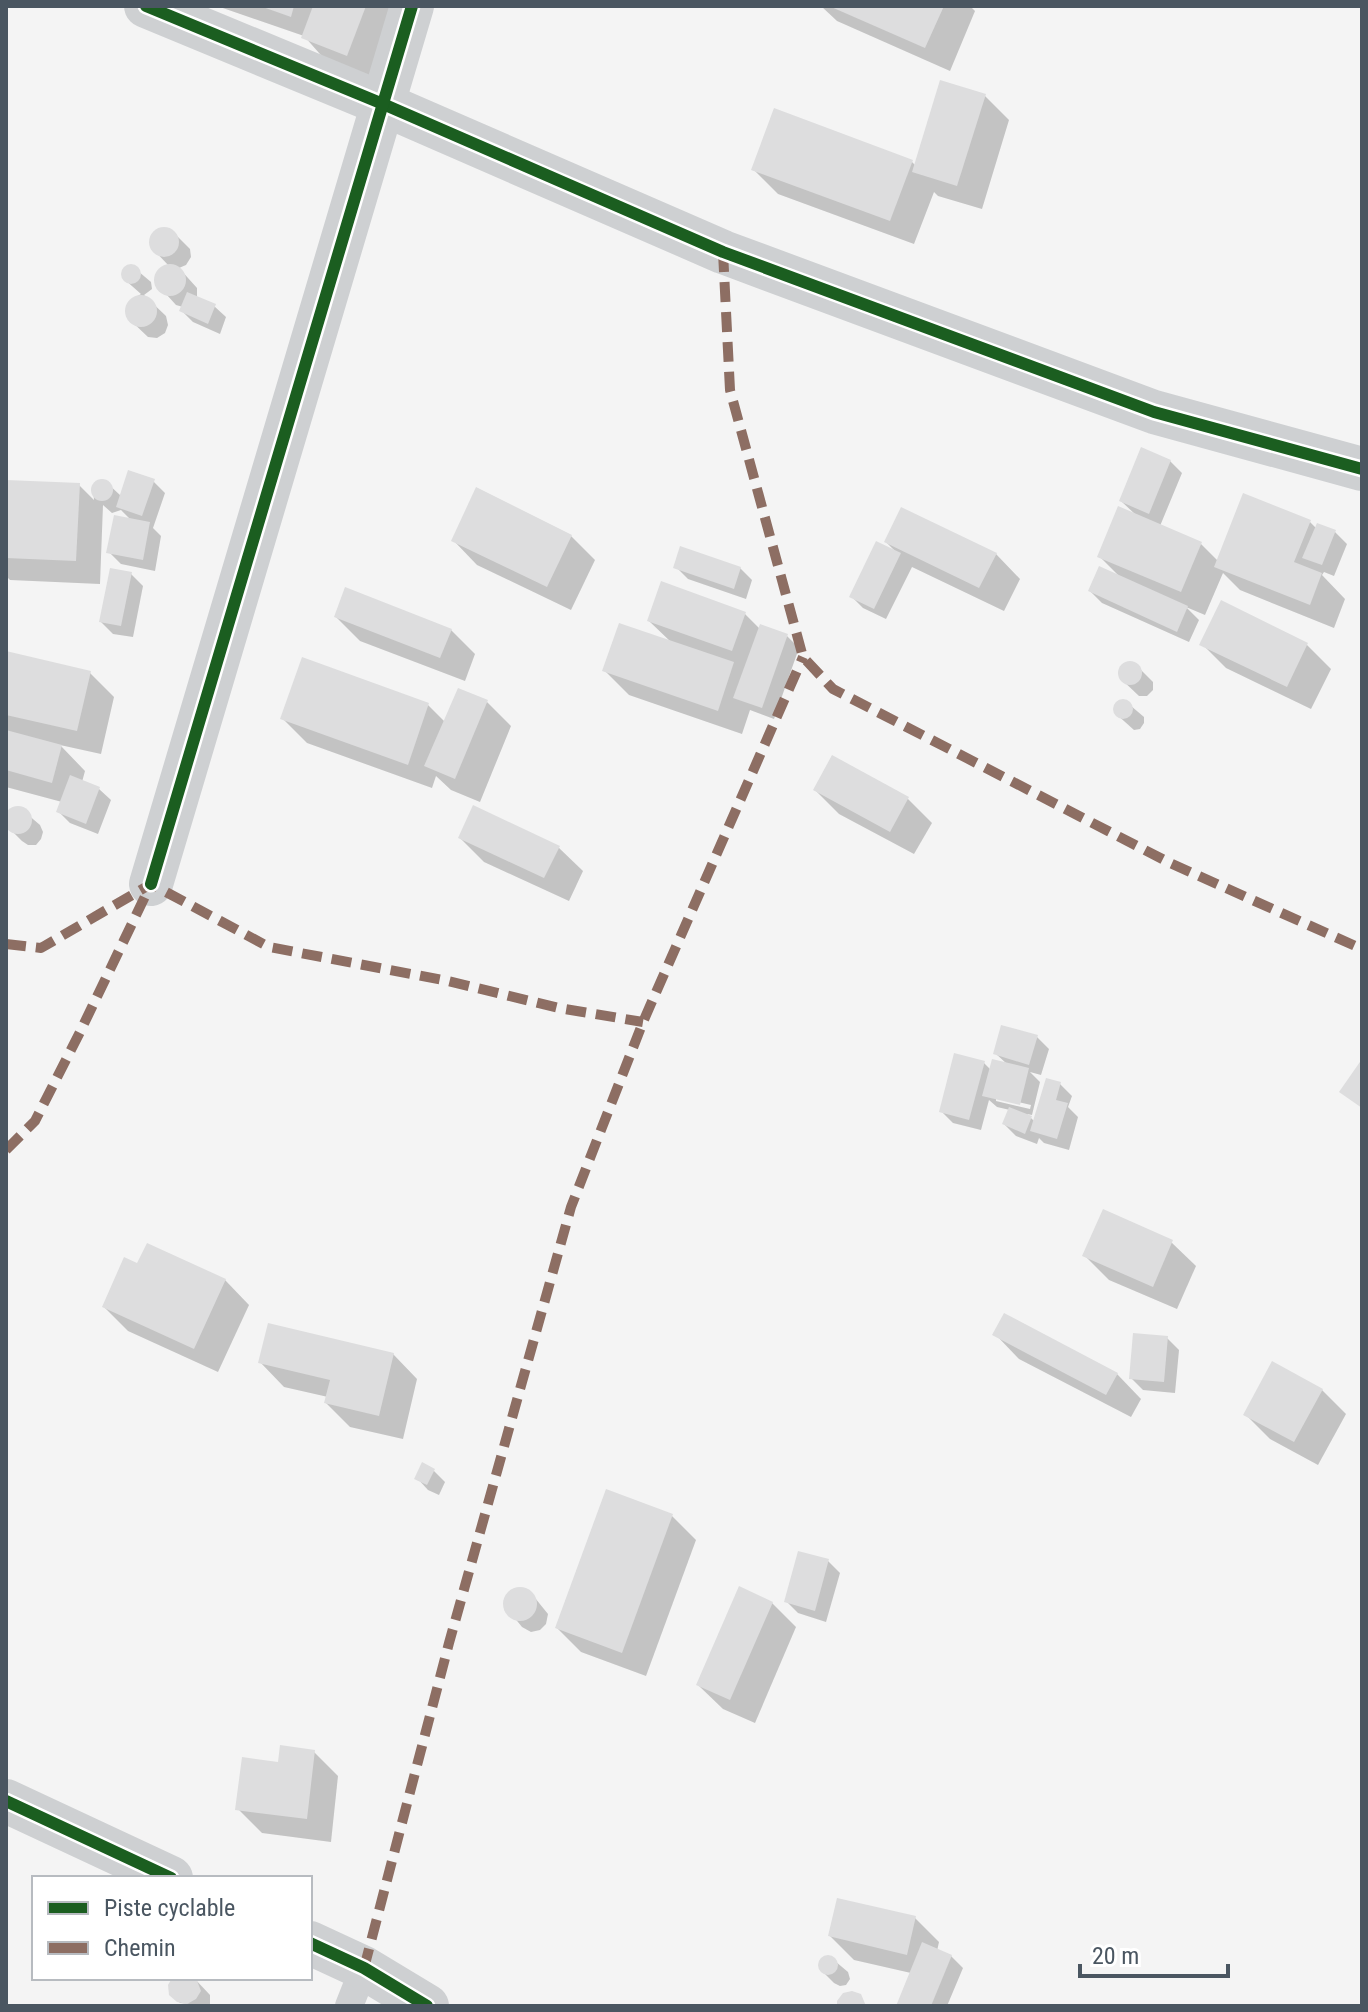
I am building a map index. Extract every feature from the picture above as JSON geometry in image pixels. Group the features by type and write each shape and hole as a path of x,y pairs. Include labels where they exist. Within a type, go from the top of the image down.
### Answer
{"street":[{"path":"146,6 383,104 723,252 1154,412 1362,469"},
{"path":"151,884 412,6"},
{"path":"6,1801 167,1876"},
{"path":"312,1945 356,1987 427,2006"}],"building":[{"path":"260,6 294,6 291,17"},
{"path":"313,6 366,6 347,56 301,38"},
{"path":"829,6 944,6 925,48"},
{"path":"940,80 986,94 957,186 912,172"},
{"path":"774,108 913,160 890,221 751,170"},
{"path":"164,227 175,231 179,242 175,253 164,257 153,253 149,242 153,231"},
{"path":"131,264 138,267 141,274 138,281 131,284 124,281 121,274 124,267"},
{"path":"170,264 181,269 186,280 181,291 170,296 159,291 154,280 159,269"},
{"path":"187,292 216,304 208,324 179,311"},
{"path":"141,295 152,300 157,311 152,322 141,327 130,322 125,311 130,300"},
{"path":"1141,447 1171,460 1149,514 1119,501"},
{"path":"128,470 155,479 142,516 116,507"},
{"path":"102,479 110,482 113,490 110,498 102,501 94,498 91,490 94,482"},
{"path":"6,480 80,483 76,561 6,558"},
{"path":"476,487 572,535 547,587 451,541"},
{"path":"1243,493 1311,520 1294,562 1322,573 1310,605 1214,567"},
{"path":"1118,506 1202,542 1181,592 1097,557"},
{"path":"901,507 997,553 979,588 884,542"},
{"path":"114,515 150,522 143,560 106,553"},
{"path":"1317,523 1336,530 1322,565 1302,558"},
{"path":"876,541 901,553 874,609 849,597"},
{"path":"680,546 741,567 734,589 673,568"},
{"path":"1099,566 1188,606 1177,632 1088,591"},
{"path":"110,568 132,572 121,626 99,622"},
{"path":"661,581 746,612 732,651 647,621"},
{"path":"345,587 452,629 440,658 334,617"},
{"path":"1221,600 1308,643 1287,687 1199,645"},
{"path":"619,623 734,662 718,711 602,671"},
{"path":"760,624 788,634 762,708 733,698"},
{"path":"6,651 91,671 77,731 6,715"},
{"path":"302,657 429,703 408,765 280,719"},
{"path":"1130,661 1139,664 1142,673 1139,682 1130,685 1121,682 1118,673 1121,664"},
{"path":"458,688 488,700 455,779 424,766"},
{"path":"1119,699 1127,699 1133,709 1127,719 1119,719 1113,713 1113,705"},
{"path":"6,730 62,745 52,783 6,770"},
{"path":"832,755 909,797 890,832 813,790"},
{"path":"70,775 100,787 86,824 56,812"},
{"path":"473,805 560,846 544,878 458,838"},
{"path":"18,806 28,810 32,820 28,830 18,834 8,830 4,820 8,810"},
{"path":"1001,1025 1038,1035 1029,1065 993,1054"},
{"path":"954,1053 985,1061 969,1120 939,1112"},
{"path":"992,1059 1029,1068 1020,1105 982,1096"},
{"path":"1362,1059 1362,1108 1339,1092"},
{"path":"1046,1078 1061,1082 1056,1100 1068,1103 1057,1139 1030,1131"},
{"path":"1009,1107 1032,1116 1025,1134 1002,1124"},
{"path":"1103,1209 1173,1240 1153,1287 1082,1256"},
{"path":"147,1243 226,1279 194,1349 102,1307 124,1257 137,1263"},
{"path":"1004,1313 1118,1373 1106,1395 992,1335"},
{"path":"268,1323 394,1353 379,1416 324,1403 330,1380 258,1363"},
{"path":"1133,1333 1168,1336 1164,1382 1129,1379"},
{"path":"1272,1361 1323,1389 1294,1442 1243,1415"},
{"path":"422,1462 435,1469 427,1485 414,1479"},
{"path":"606,1489 673,1514 622,1653 555,1628"},
{"path":"798,1551 829,1559 815,1611 784,1602"},
{"path":"739,1586 773,1602 730,1700 696,1685"},
{"path":"520,1587 532,1592 537,1604 532,1616 520,1621 508,1616 503,1604 508,1592"},
{"path":"280,1745 315,1750 307,1819 235,1810 242,1757 278,1762"},
{"path":"837,1898 916,1916 907,1955 828,1936"},
{"path":"922,1942 952,1955 931,2006 896,2006"},
{"path":"828,1955 835,1958 838,1965 835,1972 828,1975 821,1972 818,1965 821,1958"},
{"path":"171,1980 197,1980 201,1991 196,1999 187,2004 177,2002 169,1995"},
{"path":"852,1991 861,1994 866,2006 837,2006 843,1993"}],"marked path":[{"path":"723,252 730,390 803,657 833,689 1170,863 1362,949"},
{"path":"364,1968 449,1643 571,1207 643,1022 803,657"},
{"path":"6,944 41,948 151,884 269,947 448,981 559,1008 643,1022"},
{"path":"6,1150 35,1121 151,884"}],"cycle path":[{"path":"146,6 383,104 723,252 1154,412 1362,469"},
{"path":"151,884 412,6"},
{"path":"6,1801 167,1876"},
{"path":"312,1944 364,1968 427,2006"}]}
